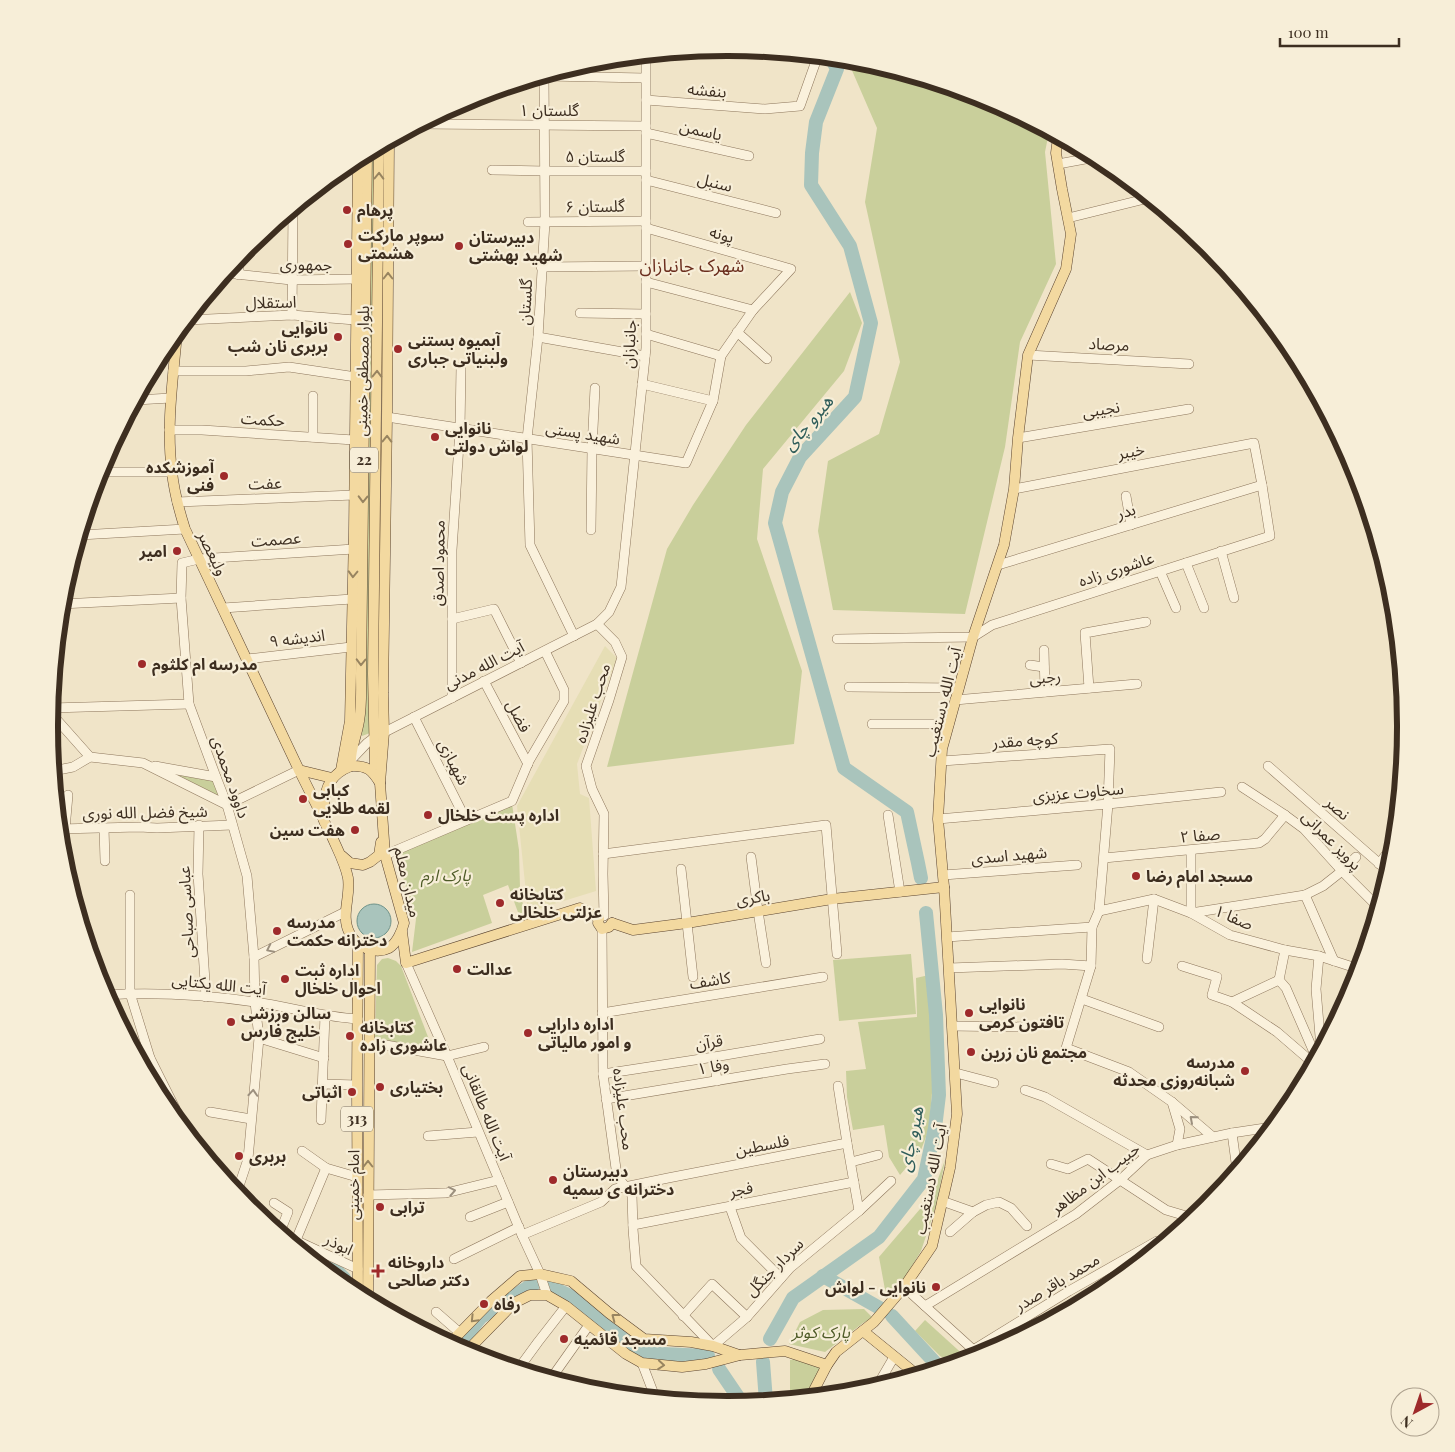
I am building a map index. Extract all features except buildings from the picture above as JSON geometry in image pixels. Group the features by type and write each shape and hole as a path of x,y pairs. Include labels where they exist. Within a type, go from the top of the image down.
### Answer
{"main road":[{"name":"آیت الله دستغیب","path":"863,1331 874,1322 904,1287 932,1246 950,1168 957,1114 956,1073 938,819 942,749 973,637 1004,545 1014,489 1028,355 1066,269 1071,234 1056,153 1057,143"},
{"path":"379,735 383,693 389,148"},
{"name":"بلوار مصطفی خمینی","path":"379,155 373,674 379,735"},
{"name":"بلوار مصطفی خمینی","path":"351,764 360,718 361,165"},
{"path":"341,770 350,721 354,549 356,279 361,234"},
{"name":"ولیعصر","path":"176,347 170,430 172,472 177,502 185,529 323,818"},
{"name":"میدان معلم","path":"370,950 379,951 390,948 402,932 404,922 385,854 382,833 377,779 379,735"},
{"path":"370,950 358,944 350,934 346,923 345,912 349,885 346,871 323,818 326,791 332,778 341,770 351,764 368,768 377,779"},
{"path":"299,770 332,778"},
{"path":"340,854 350,863 364,865 378,854 382,833"},
{"name":"باکری","path":"602,921 609,928 612,924 632,930 687,923 832,899 944,887"},
{"path":"406,963 580,908 602,921"},
{"name":"آیت الله طالقانی","path":"402,932 406,963"},
{"name":"امام خمینی","path":"358,944 358,1285"},
{"name":"امام خمینی","path":"368,1291 370,950"},
{"path":"455,1338 491,1301 520,1276 540,1274 571,1281 644,1339 691,1342 712,1346 740,1355"},
{"path":"472,1345 514,1302 530,1295 547,1295 566,1306 626,1354 642,1363 682,1367 706,1364 740,1355 785,1352 827,1365"},
{"path":"814,1390 836,1352 863,1331 911,1370"}],"street":[{"name":"جانبازان","path":"597,624 609,612 621,587 645,356 646,61"},
{"name":"بنفشه","path":"646,100 765,109 800,106 816,62"},
{"path":"565,76 646,78"},
{"name":"گلستان","path":"545,82 545,222 538,337 527,439 530,545 574,636"},
{"name":"گلستان ۱","path":"433,124 545,125 646,129"},
{"name":"یاسمن","path":"646,129 749,156"},
{"path":"1058,164 1084,159"},
{"name":"گلستان ۵","path":"492,170 646,176"},
{"name":"سنبل","path":"646,176 776,213"},
{"path":"1068,218 1141,200"},
{"path":"292,315 293,217"},
{"name":"گلستان ۶","path":"528,222 646,224"},
{"name":"پونه","path":"646,224 791,269 753,310"},
{"path":"541,267 646,266"},
{"path":"239,268 239,275"},
{"name":"جمهوری","path":"234,274 292,280 356,279"},
{"path":"642,384 713,401 721,356 753,310 646,282"},
{"path":"580,313 646,314"},
{"name":"استقلال","path":"195,320 292,315 356,320"},
{"path":"738,332 767,359"},
{"path":"646,334 721,356"},
{"path":"538,337 645,356"},
{"name":"مرصاد","path":"1028,355 1189,364"},
{"path":"174,371 246,371 289,367 356,378"},
{"name":"محمود اصدق","path":"452,698 452,550 460,429 461,367"},
{"path":"591,530 595,388"},
{"path":"313,396 313,437"},
{"path":"143,400 171,398"},
{"name":"شهید پستی","path":"387,418 686,463 713,401"},
{"name":"نجیبی","path":"1018,438 1189,409"},
{"name":"حکمت","path":"170,430 202,430 354,440"},
{"name":"خیبر","path":"1014,489 1254,443 1262,485"},
{"path":"108,472 172,472"},
{"name":"بدر","path":"998,565 1262,485"},
{"name":"عاشوری زاده","path":"973,637 992,625 1270,536 1262,485"},
{"name":"عفت","path":"177,502 354,495"},
{"path":"1126,496 1131,525"},
{"path":"86,535 185,529"},
{"name":"عصمت","path":"182,563 199,559 354,549"},
{"path":"1222,551 1234,598"},
{"name":"داوود محمدی","path":"182,563 181,598 190,704 227,805 247,876 259,1038 248,1159 239,1185"},
{"path":"1186,563 1204,608"},
{"path":"1160,571 1176,608"},
{"path":"69,604 181,598"},
{"path":"223,608 352,599"},
{"path":"452,619 494,609 521,663"},
{"path":"1089,688 1085,633 1146,622"},
{"name":"آیت‌ الله مدنی","path":"351,764 356,753 379,735 597,624"},
{"name":"محب علیزاده","path":"597,624 615,642 622,657 586,766 592,789 604,814 602,921 603,1074 617,1176 632,1195 636,1266 712,1346"},
{"path":"837,639 973,637"},
{"name":"اندیشه ۹","path":"247,659 351,647"},
{"path":"1044,650 1045,692"},
{"path":"385,854 512,801 528,764 564,701 564,690 545,651"},
{"path":"1030,665 1044,667"},
{"name":"فضل","path":"484,681 528,764"},
{"name":"رجبی","path":"956,700 1137,684"},
{"path":"849,687 959,688"},
{"path":"58,710 190,704"},
{"name":"شهبازی","path":"414,717 466,820"},
{"path":"58,719 90,757"},
{"path":"872,724 949,724"},
{"name":"کوچه مقدر","path":"942,761 1110,749 1108,804"},
{"path":"59,770 74,767 90,757 142,763 216,777"},
{"path":"142,763 227,805 299,770"},
{"name":"نصر","path":"1268,766 1382,866"},
{"name":"پرویز عمرانی","path":"1242,787 1304,829 1373,902"},
{"name":"سخاوت عزیزی","path":"938,819 1221,792"},
{"path":"64,818 68,795"},
{"path":"1108,804 1099,911 1092,928 1091,966 1066,1048 1129,1072 1172,1102 1213,1137"},
{"path":"888,815 900,892"},
{"name":"صفا ۲","path":"1104,858 1220,848 1262,842 1285,815"},
{"name":"شیخ فضل الله نوری","path":"66,829 232,825"},
{"path":"603,854 826,825 837,954"},
{"name":"عباسی صباحی","path":"199,826 198,874 206,997"},
{"path":"104,828 105,861"},
{"path":"1191,850 1191,913 1305,894 1324,886 1356,857"},
{"path":"751,857 766,963"},
{"path":"1379,864 1384,857"},
{"name":"شهید اسدی","path":"943,875 1076,865"},
{"path":"682,869 693,977"},
{"path":"130,894 130,993 150,1058 167,1091"},
{"path":"1305,894 1334,961"},
{"path":"1099,911 1154,899 1147,959"},
{"name":"صفا ۱","path":"1154,899 1191,913 1230,934 1286,950 1319,956 1352,967"},
{"path":"254,957 345,912"},
{"path":"947,937 1092,928"},
{"path":"1286,950 1280,980 1286,988 1313,1051"},
{"path":"1319,956 1316,989 1320,1037"},
{"name":"آیت الله طالقانی","path":"406,963 540,1274 547,1295"},
{"path":"949,968 1062,964 1091,966"},
{"path":"1182,966 1217,977 1212,995 1232,1002 1277,1032 1309,1060"},
{"name":"کاشف","path":"602,1013 823,977"},
{"path":"1232,1002 1280,980"},
{"name":"آیت الله یکتایی","path":"115,994 153,993 255,1002 358,1020"},
{"path":"1082,999 1158,1027"},
{"path":"321,1120 326,1015"},
{"path":"952,1026 1026,1027"},
{"path":"259,1038 324,1058"},
{"name":"قرآن","path":"603,1074 820,1039"},
{"path":"369,1042 447,1056 484,1047"},
{"path":"714,1057 718,1081"},
{"path":"146,1058 150,1058"},
{"name":"وفا ۱","path":"606,1099 787,1068 825,1064"},
{"path":"956,1073 994,1083"},
{"path":"323,1084 357,1086"},
{"path":"838,1086 859,1211"},
{"path":"1025,1090 1046,1097 1147,1155"},
{"path":"1172,1102 1180,1129 1177,1145"},
{"path":"210,1112 252,1119"},
{"name":"حبیب ابن مظاهر","path":"925,1306 1076,1214 1120,1180 1147,1155 1177,1145 1263,1128"},
{"path":"428,1136 478,1132"},
{"path":"1232,1133 1235,1163"},
{"name":"فلسطین","path":"520,1231 601,1202 615,1190 626,1187 847,1143"},
{"path":"302,1151 326,1168 358,1177"},
{"path":"851,1162 878,1155"},
{"path":"1052,1164 1068,1169 1088,1159 1166,1210 1184,1215"},
{"path":"297,1238 326,1168"},
{"path":"368,1195 446,1193 499,1180"},
{"name":"سردار جنگل","path":"712,1346 747,1316 790,1268 859,1211 891,1181"},
{"name":"فجر","path":"633,1225 854,1182"},
{"path":"942,1201 973,1212"},
{"path":"470,1217 508,1202"},
{"path":"950,1232 973,1212 986,1205 999,1202 1011,1208 1027,1226"},
{"path":"274,1203 288,1212 282,1226"},
{"path":"730,1207 741,1238 782,1278"},
{"path":"454,1260 520,1231"},
{"name":"ابوذر","path":"302,1243 358,1269"},
{"name":"محمد باقر صدر","path":"997,1339 1070,1291 1141,1252"},
{"path":"682,1316 712,1284 747,1316"},
{"path":"904,1287 972,1349"},
{"path":"522,1363 566,1306"},
{"path":"436,1312 460,1333"},
{"path":"555,1373 589,1325"},
{"path":"882,1377 894,1357"},
{"path":"642,1363 653,1391"}],"shaded area":[{"path":"605,646 617,658 577,764 580,794 589,798 596,891 528,912 517,806"}],"green space":[{"path":"851,68 901,79 943,92 984,107 1048,138 1045,152 1056,264 1020,342 1005,447 965,614 833,610 818,531 828,461 879,434 900,362 865,202 877,128"},
{"path":"378,155 370,733 362,736 369,161"},
{"path":"850,292 862,323 844,371 763,469 757,539 802,671 794,744 607,767 667,549 693,505 746,425"},
{"path":"158,768 214,779 221,799"},
{"name":"پارک ارم","path":"512,804 519,850 520,888 524,911 519,915 508,885 483,895 492,923 412,952 416,919 395,852"},
{"path":"911,954 916,1014 839,1021 833,960"},
{"path":"388,958 396,961 401,966 433,1050 375,1038 377,965 382,959"},
{"path":"929,975 934,1069 929,1129 921,1150 900,1175 889,1157 884,1125 853,1130 847,1097 846,1071 866,1069 858,1022 917,1017 916,978"},
{"path":"945,1160 937,1203 921,1251 888,1306 879,1257 932,1195"},
{"name":"پارک کوثر","path":"864,1309 873,1318 863,1323 825,1352 789,1344 800,1322 823,1310"},
{"path":"925,1320 962,1353 946,1359 940,1356 915,1331"},
{"path":"795,1359 820,1367 810,1390 790,1392 790,1360"}],"water":[{"path":"374,904 386,909 391,921 386,933 374,938 362,933 357,921 362,909"}],"waterway":[{"name":"هیرو چای","path":"835,65 837,69 816,122 812,153 811,185 850,246 871,323 855,397 800,457 782,492 775,523 844,768 907,812 921,878"},
{"name":"هیرو چای","path":"770,1339 793,1298 879,1237 924,1179 935,1128 939,1095 936,1015 926,913"},
{"path":"823,1276 885,1311"},
{"path":"462,1341 481,1317 535,1283"},
{"path":"551,1287 577,1299 640,1353 708,1356"},
{"path":"892,1316 935,1363"},
{"name":"هیرو چای","path":"763,1362 765,1394"},
{"path":"719,1369 737,1396"}],"place":[{"name":"پرهام","path":"347,210"},
{"name":"سوپر مارکت هشمتی","path":"348,244"},
{"name":"دبیرستان شهید بهشتی","path":"459,246"},
{"name":"نانوایی بربری نان شب","path":"338,337"},
{"name":"آبمیوه بستنی ولبنیاتی جباری","path":"398,349"},
{"name":"نانوایی لواش دولتی","path":"435,437"},
{"name":"آموزشکده فنی","path":"224,476"},
{"name":"امیر","path":"177,551"},
{"name":"مدرسه ام کلثوم","path":"142,664"},
{"name":"کبابی لقمه طلایی","path":"303,799"},
{"name":"اداره پست خلخال","path":"428,815"},
{"name":"هفت سین","path":"355,830"},
{"name":"مسجد امام رضا","path":"1136,876"},
{"name":"کتابخانه عزلتی خلخالی","path":"500,903"},
{"name":"مدرسه دخترانه حکمت","path":"277,931"},
{"name":"عدالت","path":"457,969"},
{"name":"اداره ثبت احوال خلخال","path":"285,979"},
{"name":"نانوایی تافتون کرمی","path":"969,1013"},
{"name":"سالن ورزشی خلیج فارس","path":"231,1022"},
{"name":"اداره دارایی و امور مالیاتی","path":"528,1033"},
{"name":"کتابخانه عاشوری زاده","path":"350,1036"},
{"name":"مجتمع نان زرین","path":"971,1052"},
{"name":"مدرسه شبانه‌روزی محدثه","path":"1245,1071"},
{"name":"بختیاری","path":"380,1087"},
{"name":"اثباتی","path":"352,1092"},
{"name":"بربری","path":"239,1156"},
{"name":"دبیرستان دخترانه ی سمیه","path":"553,1180"},
{"name":"ترابی","path":"380,1207"},
{"name":"داروخانه دکتر صالحی","path":"378,1271"},
{"name":"نانوایی - لواش","path":"936,1287"},
{"name":"رفاه","path":"484,1304"},
{"name":"مسجد قائمیه","path":"564,1339"}],"district":[{"name":"شهرک جانبازان","path":"692,266"}]}
